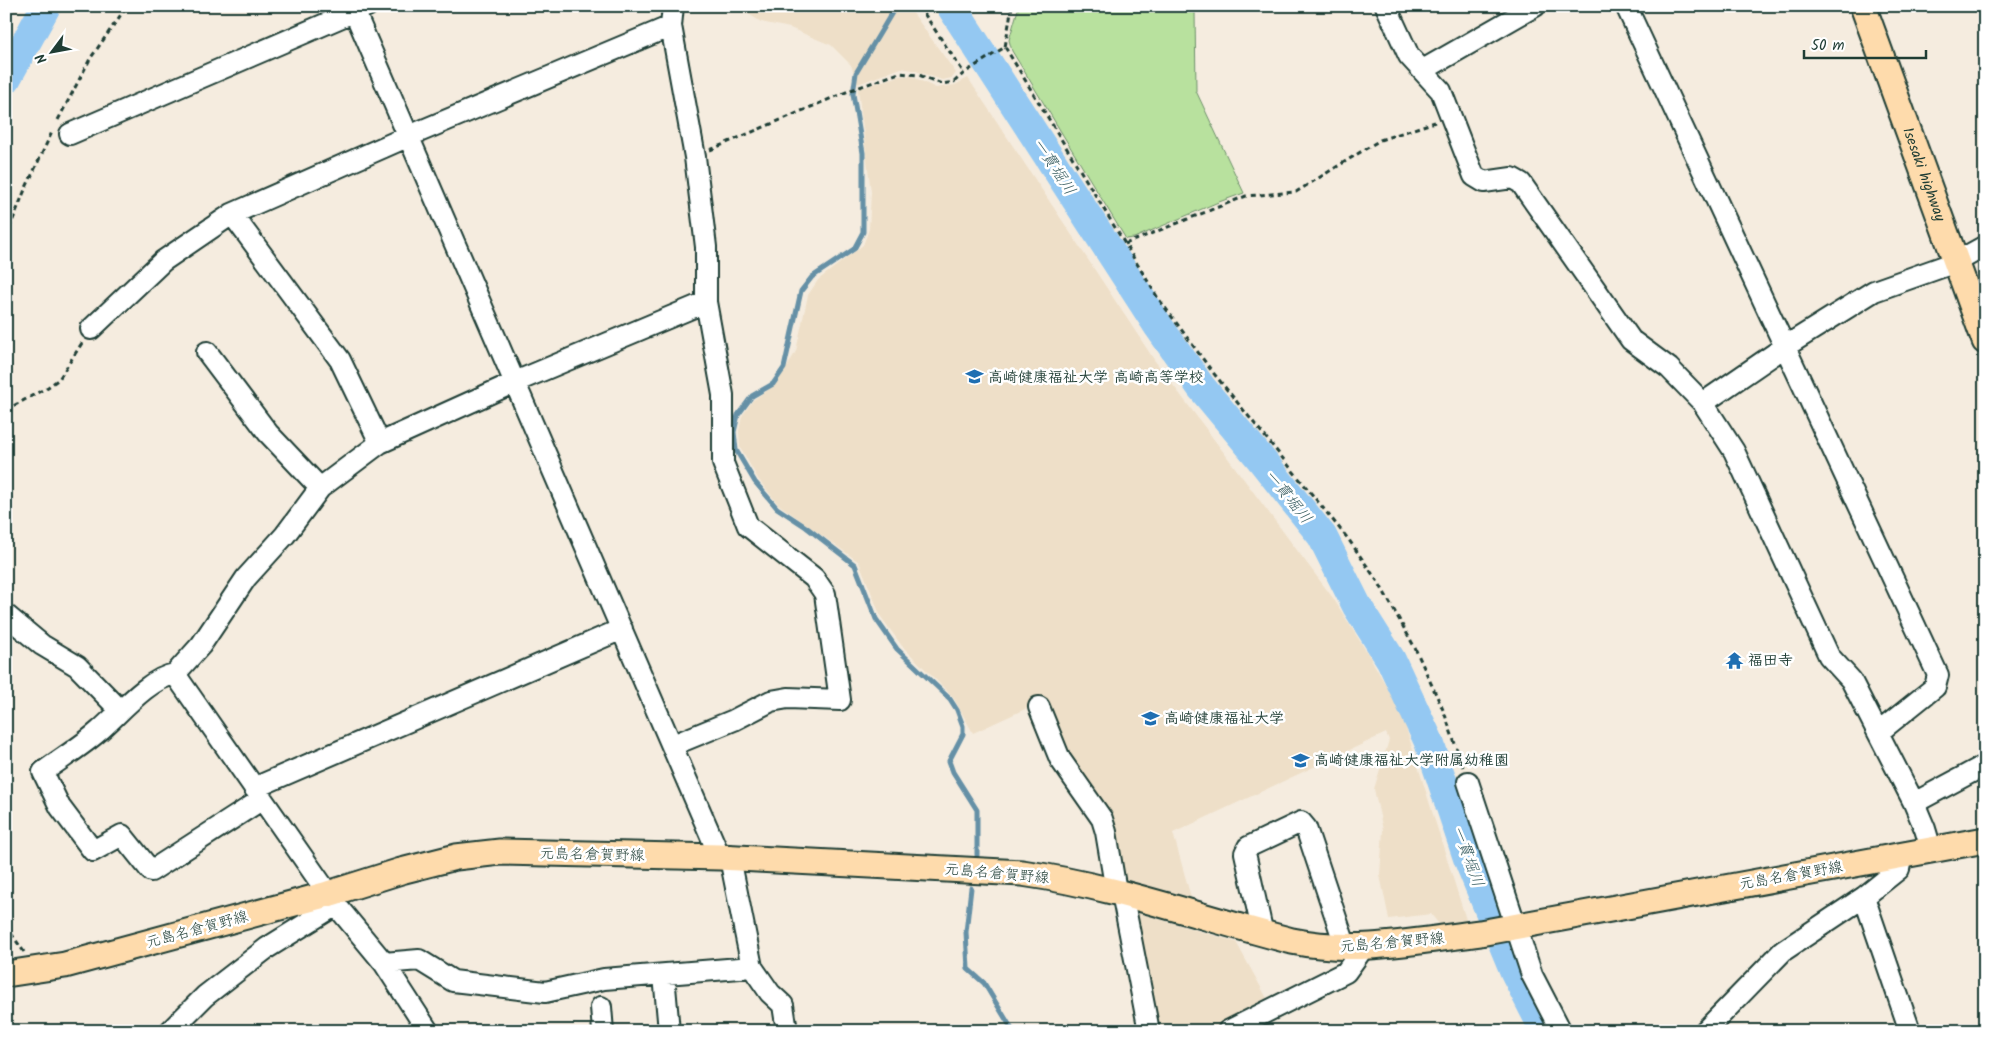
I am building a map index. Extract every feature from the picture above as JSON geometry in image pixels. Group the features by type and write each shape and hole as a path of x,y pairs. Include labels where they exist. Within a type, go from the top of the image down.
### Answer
{"main road":[{"name":"Isesaki highway","path":"1868,8 1985,341"},
{"name":"元島名倉賀野線","path":"16,973 65,965 332,900 401,872 456,858 500,852 725,858 1022,873 1060,878 1119,892 1263,934 1318,946 1355,947 1480,933 1985,840"}],"street":[{"path":"1386,6 1409,56 1441,91 1474,176 1484,182 1512,178 1521,183 1631,340 1669,368 1703,403 1734,451 1829,656 1851,680 1879,732 1914,803 1925,828 1931,849"},
{"path":"1423,70 1535,6"},
{"path":"1626,6 1938,675 1935,687 1879,732"},
{"path":"70,134 358,8 409,136 515,382 673,745 725,858 752,967 770,993 783,1005 787,1031"},
{"path":"92,329 163,261 232,214 409,136 672,16 696,157 706,247 706,302 723,395 723,463 748,526 814,578 825,594 840,700 788,698 771,701 734,720 673,745"},
{"path":"232,214 340,360 380,443"},
{"path":"1703,403 1786,346 1874,291 1956,262 1985,246"},
{"path":"622,629 258,794 151,871 122,835 93,851 60,808 43,772 100,731 120,710 166,675 176,674 201,645 246,578 285,535 320,488 380,443 515,382 706,302"},
{"path":"208,352 268,433 320,488"},
{"path":"6,615 42,645 77,666 120,710"},
{"path":"176,674 332,900 384,963 428,1031"},
{"path":"1039,708 1060,759 1102,819 1150,1031"},
{"path":"1914,803 1985,765"},
{"path":"1468,782 1532,975 1561,1031"},
{"path":"1228,1031 1346,972 1355,947 1306,828 1301,822 1248,847 1245,853 1263,934"},
{"path":"1705,1031 1783,951 1864,897 1899,870 1902,854"},
{"path":"1864,897 1910,1031"},
{"path":"170,1031 205,996 332,900"},
{"path":"384,963 419,960 453,981 545,992 604,980 752,967"},
{"path":"664,975 669,1031"},
{"path":"601,1006 603,1031"}],"path":[{"path":"919,6 964,72"},
{"path":"1012,6 1003,48 1158,298 1211,370 1349,540 1380,585 1415,648 1444,712 1468,782"},
{"path":"696,157 851,90 900,73 918,75 942,84 954,82 964,72 1003,48"},
{"path":"1125,244 1246,196 1296,192 1380,140 1451,116"},
{"path":"6,410 59,379 92,329"},
{"path":"6,926 26,955 16,973"}],"shaded area":[{"path":"741,6 908,6 956,73 952,78 942,80 901,68 858,84 851,65 831,45 790,28 761,22 744,11"},
{"name":"高崎健康福祉大学 高崎高等学校","path":"899,76 911,76 936,88 955,85 968,78 1155,361 1333,598 1370,657 1401,712 1468,926 1442,928 1431,914 1389,919 1380,875 1383,830 1374,789 1389,740 1386,733 1173,833 1192,901 1120,880 1090,796 1040,702 973,733 953,697 902,646 881,617 859,562 778,504 758,479 740,447 739,431 742,416 753,400 775,385 786,369 796,351 808,295 818,280 863,245 869,229 871,192 858,89"},
{"path":"1129,910 1236,942 1269,1002 1209,1031 1155,1031"}],"green space":[{"path":"1019,6 1191,6 1195,12 1196,91 1244,193 1134,238 1126,239 1012,51 1009,40"}],"waterway":[{"path":"6,79 46,6"},
{"path":"896,6 856,73 853,94 863,153 863,232 854,249 812,277 801,291 784,368 773,384 752,396 738,415 734,432 736,450 755,482 777,508 806,527 855,565 876,619 897,649 950,699 957,710 963,726 963,734 949,761 953,772 977,810 977,855"},
{"name":"一貫堀川","path":"951,6 1159,327 1201,387 1322,536 1357,606 1391,660 1429,742 1468,858 1515,972 1545,1031"},
{"path":"971,888 966,932 968,969 984,983 1013,1031"}],"place":[{"name":"高崎健康福祉大学 高崎高等学校","path":"974,377"},
{"name":"福田寺","path":"1734,660"},
{"name":"高崎健康福祉大学","path":"1150,718"},
{"name":"高崎健康福祉大学附属幼稚園","path":"1300,760"}]}
